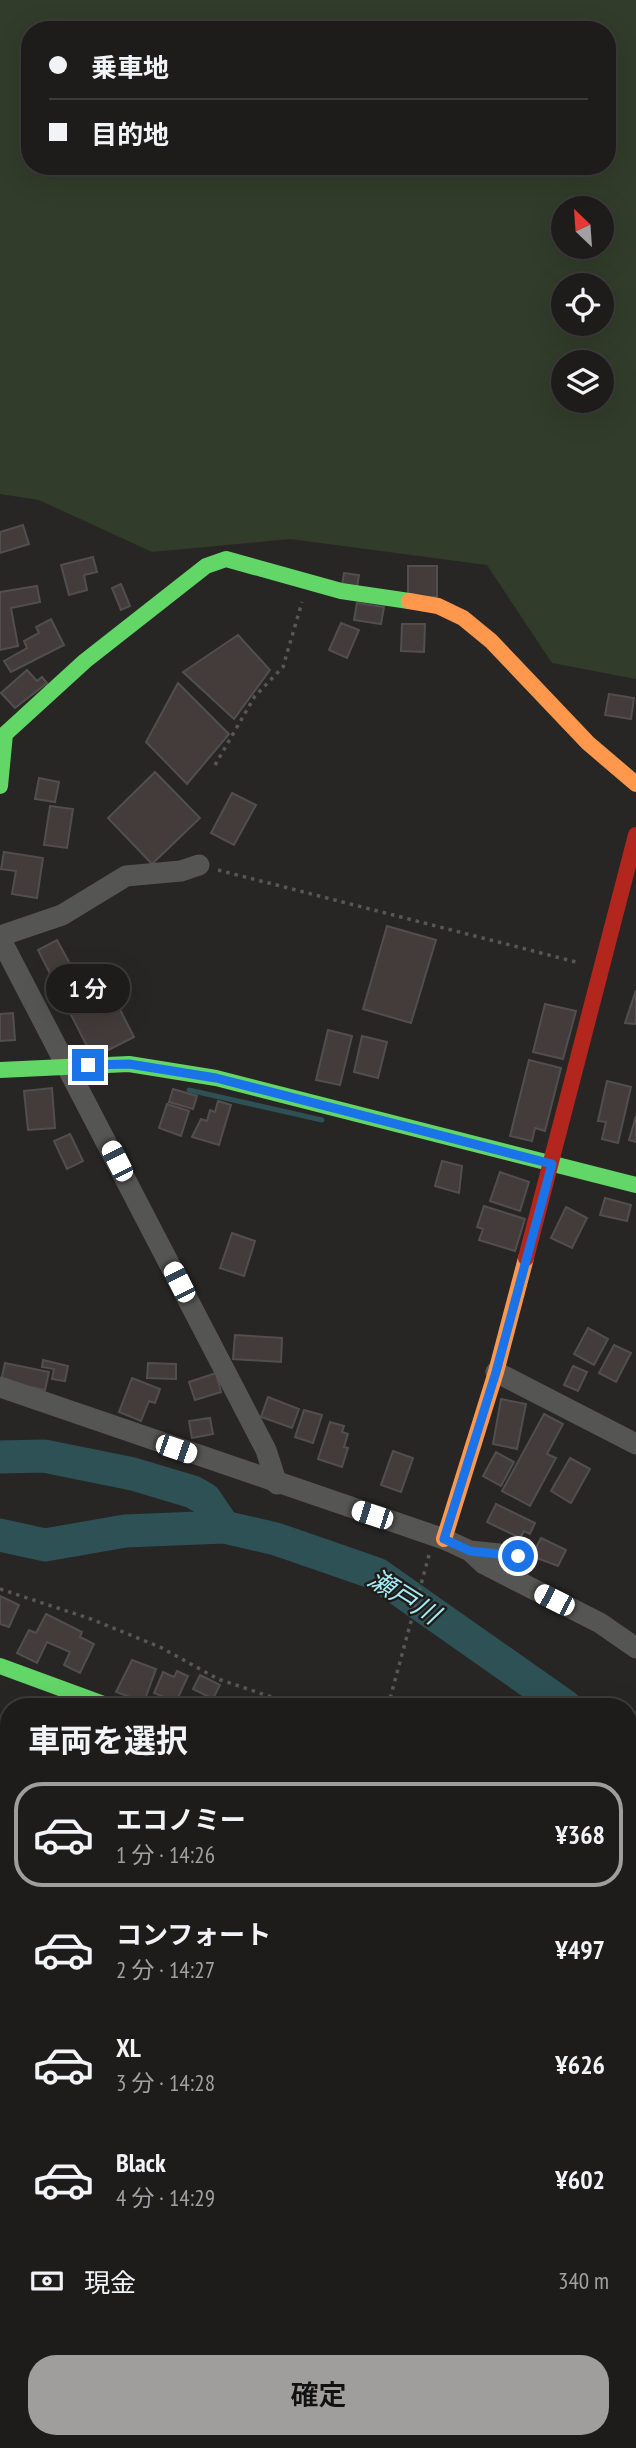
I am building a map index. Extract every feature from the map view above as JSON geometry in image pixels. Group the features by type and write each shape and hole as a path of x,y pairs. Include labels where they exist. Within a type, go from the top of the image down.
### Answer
{"street":[{"path":"0,786 3,729 85,660 206,566 226,559 341,591 438,606 463,618 491,641 588,743 636,784"},
{"path":"438,1543 496,1372 552,1164 599,968 636,835"},
{"path":"199,865 181,871 126,876 62,915 0,937 266,1450 277,1484"},
{"path":"0,1070 129,1064 216,1078 636,1185"},
{"path":"496,1372 636,1444"},
{"path":"0,1387 438,1543 470,1551 518,1556"},
{"path":"470,1551 484,1564 600,1623 636,1648"},
{"path":"0,1666 87,1698"}],"path":[{"path":"215,765 255,696 283,667 310,583"},
{"path":"199,865 599,968"},
{"path":"390,1698 438,1543"},
{"path":"0,1589 91,1619 160,1647 218,1679 274,1698"}],"green space":[{"path":"0,0 636,0 636,679 552,663 487,565 290,539 152,552 39,500 0,494"}],"building":[{"path":"23,525 29,544 0,553 0,532"},
{"path":"93,557 97,572 84,575 87,590 69,595 61,565"},
{"path":"408,566 437,566 437,597 408,597"},
{"path":"344,573 359,575 357,587 342,585"},
{"path":"121,584 130,606 121,610 112,588"},
{"path":"37,586 40,602 11,608 18,646 0,650 0,592"},
{"path":"357,603 384,607 381,624 354,620"},
{"path":"51,619 64,645 11,672 4,661 27,648 24,641 39,633 36,627"},
{"path":"341,623 359,630 347,658 329,650"},
{"path":"402,624 425,624 424,652 401,651"},
{"path":"238,635 270,670 234,719 183,672"},
{"path":"27,670 37,681 42,677 47,683 15,708 1,693"},
{"path":"178,683 229,734 187,784 146,742"},
{"path":"609,694 634,698 631,719 605,715"},
{"path":"155,772 200,818 152,864 108,818"},
{"path":"39,778 59,782 55,802 35,799"},
{"path":"232,793 256,805 234,845 211,833"},
{"path":"50,806 73,809 67,848 44,845"},
{"path":"4,852 43,858 37,898 12,894 16,871 1,869"},
{"path":"387,926 436,940 411,1023 363,1009"},
{"path":"57,940 76,975 97,964 134,1037 93,1058 38,950"},
{"path":"636,990 636,1024 625,1023"},
{"path":"545,1004 576,1011 563,1059 533,1052"},
{"path":"13,1013 15,1040 0,1041 0,1014"},
{"path":"328,1030 352,1036 340,1085 316,1080"},
{"path":"362,1036 387,1042 378,1078 354,1072"},
{"path":"529,1060 561,1068 545,1131 535,1128 532,1141 510,1136"},
{"path":"607,1081 631,1087 618,1143 602,1139 606,1122 598,1121"},
{"path":"52,1088 55,1128 28,1130 24,1091"},
{"path":"173,1089 197,1096 193,1109 169,1102"},
{"path":"218,1101 231,1105 219,1145 192,1137 201,1119 207,1121 210,1110 215,1112"},
{"path":"167,1104 189,1111 181,1136 159,1128"},
{"path":"636,1116 636,1142 629,1140"},
{"path":"70,1134 83,1161 67,1169 54,1141"},
{"path":"442,1161 462,1166 459,1193 435,1186"},
{"path":"500,1172 529,1182 520,1211 490,1201"},
{"path":"605,1198 631,1205 627,1221 600,1215"},
{"path":"484,1206 525,1219 515,1251 479,1240 483,1229 477,1227"},
{"path":"566,1207 587,1218 572,1248 551,1238"},
{"path":"232,1233 255,1241 244,1276 220,1268"},
{"path":"588,1328 608,1339 594,1365 574,1354"},
{"path":"235,1335 282,1338 281,1362 233,1359"},
{"path":"614,1345 631,1353 616,1382 599,1373"},
{"path":"43,1360 68,1366 65,1381 52,1379 54,1369 42,1367"},
{"path":"5,1363 49,1372 45,1390 1,1381"},
{"path":"148,1363 176,1364 176,1379 147,1378"},
{"path":"573,1366 587,1372 578,1391 564,1385"},
{"path":"216,1373 221,1392 195,1400 189,1382"},
{"path":"132,1378 160,1389 155,1403 149,1401 141,1421 119,1412"},
{"path":"268,1397 299,1409 292,1428 261,1417"},
{"path":"501,1399 526,1404 517,1449 493,1444"},
{"path":"304,1410 322,1415 313,1443 295,1437"},
{"path":"544,1414 563,1424 547,1454 556,1458 530,1506 502,1491"},
{"path":"210,1418 213,1434 192,1438 189,1421"},
{"path":"330,1422 344,1426 342,1432 348,1434 344,1447 348,1448 342,1467 318,1459"},
{"path":"393,1451 413,1458 401,1492 381,1485"},
{"path":"496,1452 514,1462 501,1486 483,1476"},
{"path":"570,1458 590,1469 571,1503 551,1491"},
{"path":"496,1504 535,1523 530,1534 524,1531 520,1538 487,1522"},
{"path":"541,1538 566,1550 558,1566 526,1554 530,1545 536,1548"},
{"path":"0,1596 19,1605 9,1627 0,1624"},
{"path":"46,1614 82,1632 80,1637 94,1644 80,1673 64,1665 70,1652 47,1642 37,1663 17,1653 29,1630 36,1633"},
{"path":"132,1660 156,1669 145,1698 133,1698 116,1692"},
{"path":"177,1671 188,1676 178,1698 166,1698 154,1693 163,1672 174,1677"},
{"path":"200,1675 220,1685 214,1698 193,1689"}],"waterway":[{"path":"189,1090 322,1120"},
{"name":"瀬戸川","path":"0,1457 44,1456 133,1474 193,1492 205,1499 224,1527"},
{"name":"瀬戸川","path":"0,1535 45,1545 125,1531 224,1527 276,1539 377,1574 554,1698"}],"traffic: fast":[{"path":"0,786 5,734 85,661 206,566 226,559 341,591 409,601"},
{"path":"0,1070 129,1064 216,1078 636,1185"},
{"path":"0,1666 87,1698"}],"traffic: slow":[{"path":"409,601 438,606 463,618 491,641 588,743 636,784"},
{"path":"444,1539 496,1372 526,1258"}],"traffic: jam":[{"path":"526,1258 636,835"}],"route":[{"path":"88,1065 129,1064 216,1078 552,1164 496,1372 444,1539 470,1551 518,1556"}]}
